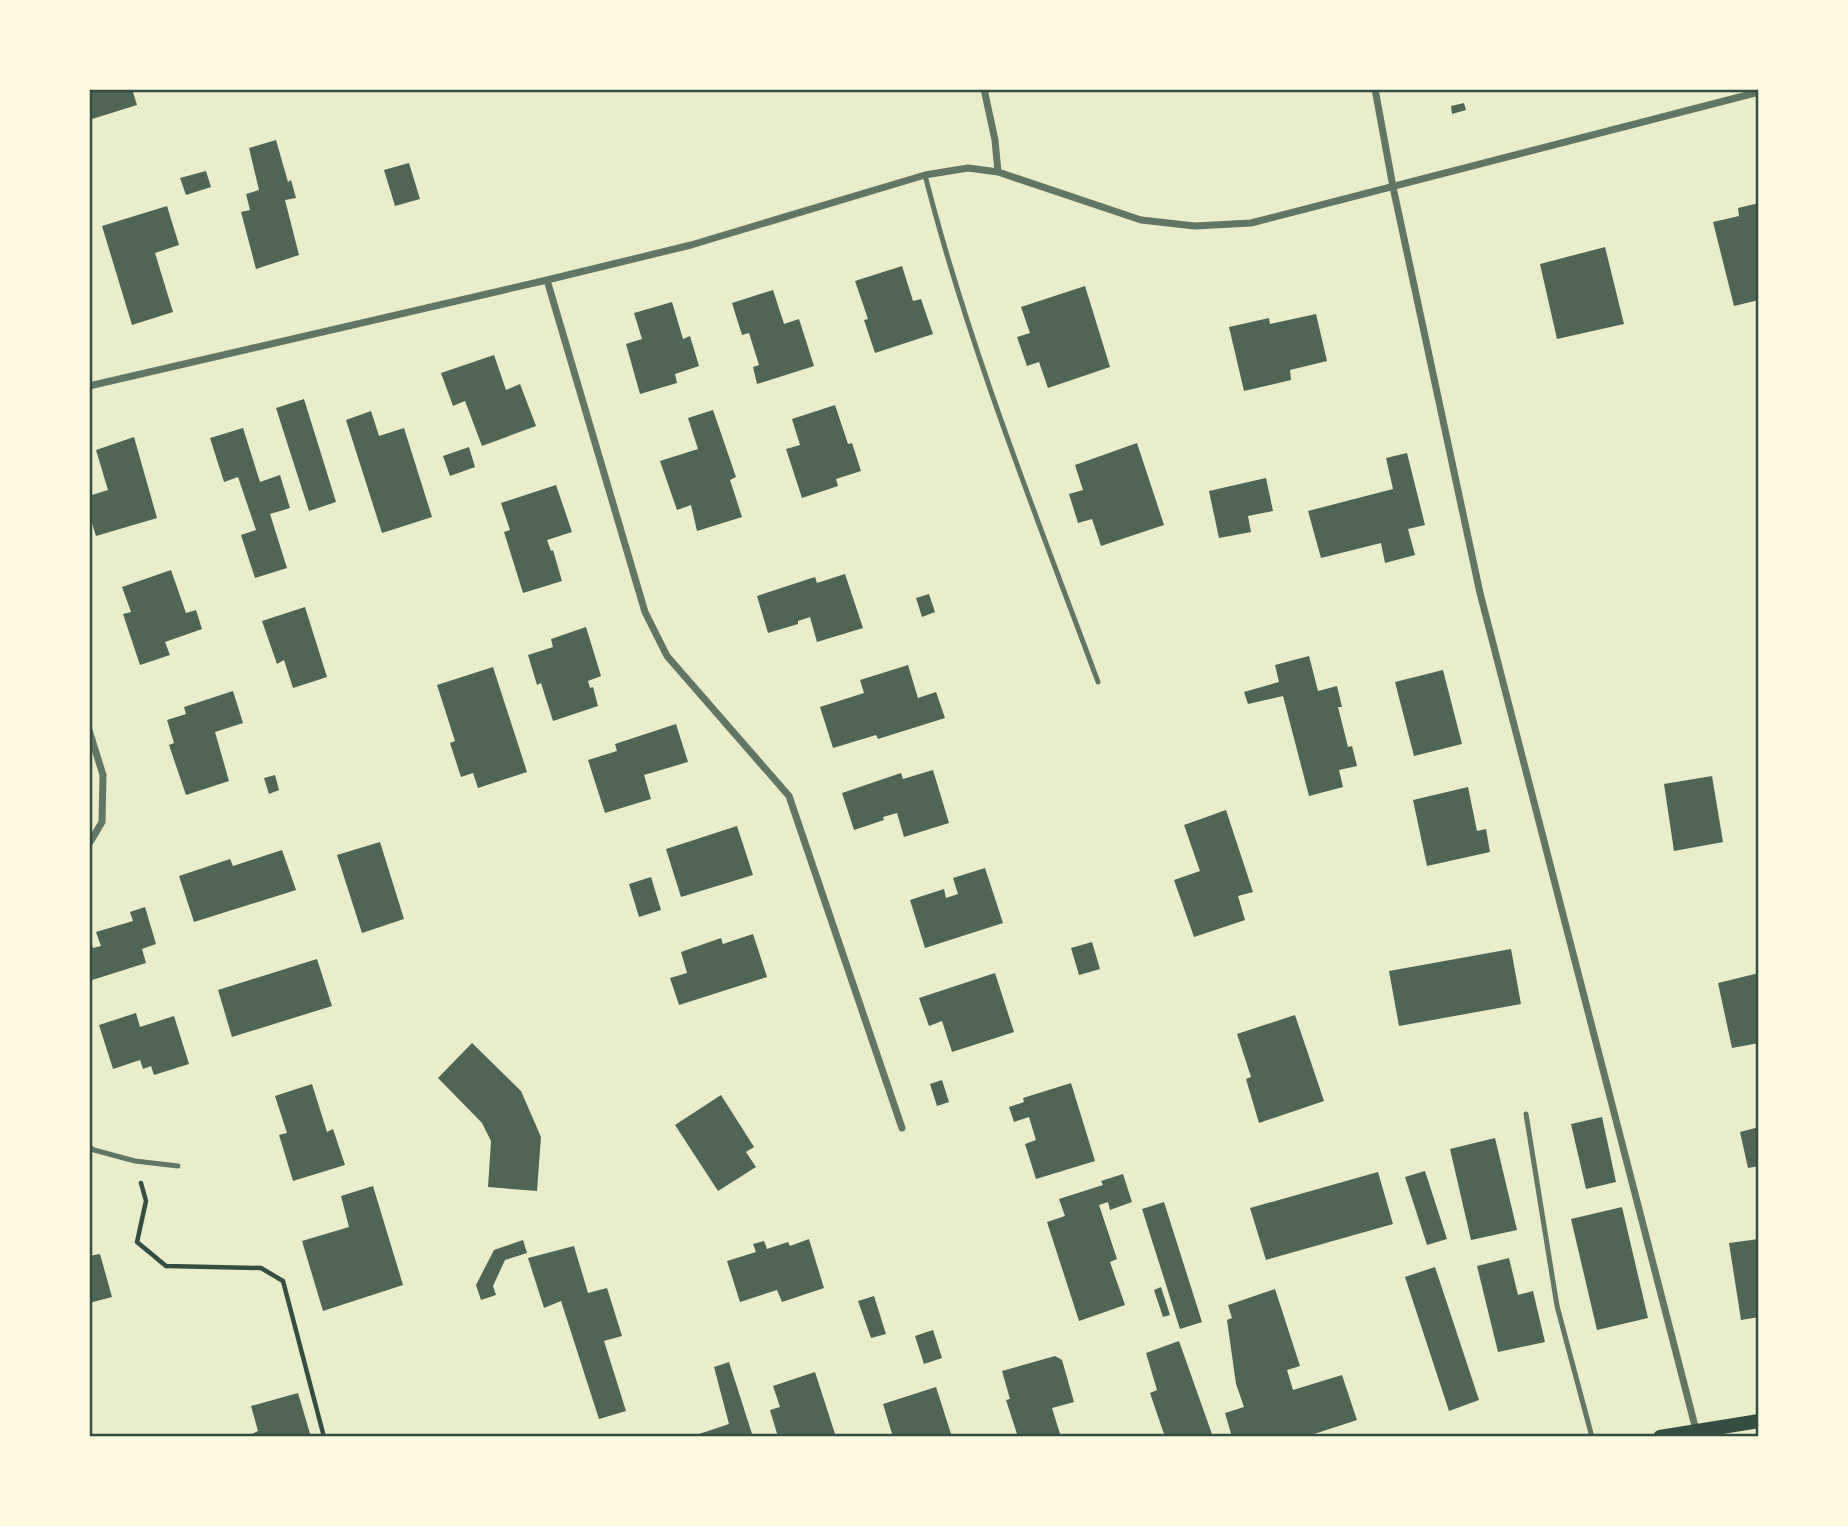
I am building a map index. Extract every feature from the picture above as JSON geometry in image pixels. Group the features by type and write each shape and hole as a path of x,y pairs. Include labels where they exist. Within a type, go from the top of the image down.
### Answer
{"main road":[{"path":"1660,1437 1759,1422"}],"street":[{"path":"984,89 995,140 998,172"},
{"path":"1375,89 1393,187 1480,593 1696,1430"},
{"path":"1727,89 1728,99"},
{"path":"89,386 547,281 691,245 926,174 968,168 998,172 1141,220 1195,226 1251,223 1759,92"},
{"path":"547,281 645,612 667,656 789,796 902,1128"},
{"path":"89,730 103,775 102,822 89,844"}],"lane":[{"path":"926,174 969,323 1016,462 1098,682"},
{"path":"1525,1114 1557,1306 1592,1437"},
{"path":"89,1147 135,1161 178,1166"}],"path":[{"path":"135,1161 146,1201 137,1242 166,1266 261,1268 283,1281 324,1437"}],"building":[{"path":"89,89 132,89 137,105 89,120"},
{"path":"1464,103 1466,110 1452,114 1451,106"},
{"path":"276,140 288,182 291,180 296,198 285,200 299,255 256,269 241,212 250,210 246,194 259,190 249,148"},
{"path":"409,163 420,199 395,206 384,170"},
{"path":"206,171 211,187 186,195 180,178"},
{"path":"1759,203 1759,300 1734,306 1713,222 1739,216 1738,208"},
{"path":"167,206 179,245 155,253 173,312 132,325 102,226"},
{"path":"1605,247 1624,324 1557,339 1540,264"},
{"path":"902,266 913,301 921,299 933,334 875,353 864,320 868,319 855,281"},
{"path":"1085,286 1110,367 1048,388 1039,362 1027,366 1017,337 1030,333 1021,307"},
{"path":"773,290 784,324 799,319 814,366 757,384 753,367 759,365 749,333 742,335 732,303"},
{"path":"672,302 683,339 690,336 699,366 675,374 677,383 640,394 626,344 642,339 634,313"},
{"path":"1316,314 1327,361 1290,370 1291,380 1244,391 1229,327 1269,318 1270,324"},
{"path":"494,355 506,390 520,384 536,426 482,446 465,401 453,406 441,373"},
{"path":"304,399 336,502 309,511 276,408"},
{"path":"835,405 848,444 852,443 861,471 836,479 838,486 802,498 786,449 800,445 792,419"},
{"path":"713,410 736,477 730,480 742,517 697,531 691,505 677,510 660,461 698,449 688,418"},
{"path":"371,411 379,436 404,428 432,517 382,533 346,420"},
{"path":"243,428 260,482 280,475 290,508 270,514 287,568 255,578 241,535 256,530 238,477 224,482 210,438"},
{"path":"134,437 157,518 96,536 89,514 89,496 108,490 96,450"},
{"path":"1137,443 1164,525 1101,546 1092,519 1078,523 1069,494 1083,490 1075,465"},
{"path":"469,447 475,467 450,476 443,456"},
{"path":"1407,453 1425,525 1408,529 1415,555 1385,563 1381,543 1321,558 1308,511 1393,489 1386,458"},
{"path":"1266,478 1273,511 1248,516 1251,532 1219,538 1209,491"},
{"path":"556,485 572,532 547,540 551,551 553,550 562,581 523,593 504,532 510,530 501,503"},
{"path":"171,570 186,613 196,610 202,629 165,642 170,655 140,665 123,614 131,612 122,587"},
{"path":"845,574 863,628 817,642 810,617 798,621 798,624 768,633 757,596 815,577 817,583"},
{"path":"929,594 935,612 922,617 916,598"},
{"path":"305,607 327,677 293,688 284,660 277,664 262,621"},
{"path":"586,627 601,676 588,681 590,688 593,687 598,706 553,721 541,683 537,685 528,655 553,647 551,639"},
{"path":"1309,656 1318,691 1337,686 1342,707 1338,707 1348,747 1352,746 1357,766 1339,770 1343,787 1309,796 1283,696 1248,704 1244,692 1279,682 1275,665"},
{"path":"908,665 918,698 936,692 945,718 878,739 876,735 833,748 820,707 864,693 860,680"},
{"path":"493,667 527,772 478,788 473,773 461,777 450,743 455,741 437,685"},
{"path":"1443,670 1462,744 1414,756 1395,682"},
{"path":"233,691 243,723 215,732 229,781 186,795 169,745 174,743 167,720 186,714 184,707"},
{"path":"676,724 688,762 644,775 651,799 605,813 588,760 617,751 615,744"},
{"path":"933,770 949,823 904,837 897,813 854,830 842,793 901,773 903,779"},
{"path":"275,775 279,790 269,794 264,778"},
{"path":"1712,776 1723,842 1674,851 1664,784"},
{"path":"1468,787 1477,831 1486,829 1490,852 1427,866 1413,800"},
{"path":"1226,810 1253,892 1238,896 1245,920 1194,937 1174,880 1200,871 1184,825"},
{"path":"737,826 753,875 681,897 666,849"},
{"path":"380,842 404,919 362,933 337,855"},
{"path":"282,850 296,890 194,922 179,876 230,859 233,866"},
{"path":"985,868 1003,923 925,948 910,900 944,889 946,898 958,894 953,878"},
{"path":"651,877 661,910 639,917 629,884"},
{"path":"145,907 156,944 142,949 146,963 89,981 89,936 93,948 101,946 96,932 133,921 130,912"},
{"path":"753,934 767,977 679,1005 670,978 687,973 681,952 721,938 723,944"},
{"path":"1092,942 1100,969 1079,975 1071,948"},
{"path":"1511,949 1521,1004 1399,1026 1389,971"},
{"path":"317,959 332,1006 232,1037 218,990"},
{"path":"995,973 1014,1032 952,1052 942,1021 929,1026 919,998"},
{"path":"1759,973 1759,1043 1732,1048 1718,983"},
{"path":"136,1013 140,1027 174,1016 189,1064 154,1075 151,1066 143,1069 140,1060 113,1069 99,1025"},
{"path":"1295,1015 1324,1101 1259,1123 1246,1079 1251,1077 1237,1034"},
{"path":"472,1043 521,1091 541,1137 537,1191 488,1187 491,1141 482,1123 438,1078"},
{"path":"942,1080 949,1102 937,1106 930,1084"},
{"path":"1071,1083 1095,1161 1036,1179 1025,1144 1036,1140 1029,1117 1014,1122 1009,1107 1024,1102 1023,1098"},
{"path":"312,1084 327,1132 333,1129 345,1165 293,1181 279,1135 287,1133 275,1096"},
{"path":"721,1095 754,1147 746,1152 756,1167 718,1191 675,1125"},
{"path":"1602,1117 1616,1182 1586,1189 1571,1124"},
{"path":"1759,1127 1759,1166 1748,1168 1740,1132"},
{"path":"1495,1138 1517,1230 1471,1240 1450,1149"},
{"path":"1425,1171 1447,1239 1427,1245 1405,1177"},
{"path":"1378,1172 1393,1224 1266,1260 1250,1208"},
{"path":"1123,1174 1132,1202 1110,1210 1108,1202 1099,1205 1117,1259 1110,1262 1125,1305 1079,1321 1047,1222 1065,1216 1059,1199 1103,1185 1101,1181"},
{"path":"373,1186 403,1285 323,1311 302,1241 349,1227 341,1196"},
{"path":"1164,1202 1202,1322 1180,1329 1142,1209"},
{"path":"1622,1207 1648,1318 1597,1330 1571,1219"},
{"path":"809,1239 824,1288 782,1302 777,1290 740,1302 727,1261 756,1252 753,1244 764,1241 767,1249 788,1242 790,1246"},
{"path":"1759,1239 1759,1317 1741,1320 1729,1243"},
{"path":"523,1240 527,1253 505,1260 493,1286 496,1295 481,1300 476,1285 494,1250"},
{"path":"574,1246 588,1293 607,1288 622,1336 604,1341 626,1411 599,1419 561,1301 544,1308 528,1258"},
{"path":"100,1254 112,1297 89,1303 89,1256"},
{"path":"1509,1258 1518,1295 1533,1291 1545,1342 1498,1352 1477,1266"},
{"path":"1435,1267 1479,1400 1449,1411 1405,1277"},
{"path":"1161,1287 1170,1315 1163,1317 1154,1290"},
{"path":"1275,1289 1300,1366 1287,1370 1293,1390 1342,1375 1357,1420 1305,1437 1232,1437 1225,1413 1244,1407 1236,1384 1227,1320 1232,1318 1228,1305"},
{"path":"874,1296 886,1334 871,1338 858,1301"},
{"path":"933,1330 942,1358 924,1364 915,1336"},
{"path":"1179,1341 1213,1437 1165,1437 1150,1393 1157,1390 1146,1353"},
{"path":"1055,1356 1062,1360 1074,1402 1052,1408 1061,1437 1018,1437 1006,1400 1010,1399 1002,1371"},
{"path":"729,1362 753,1437 690,1437 729,1424 714,1367"},
{"path":"815,1372 836,1437 778,1437 770,1410 780,1407 773,1386"},
{"path":"936,1387 952,1437 893,1437 883,1404"},
{"path":"298,1393 311,1437 252,1437 252,1434 258,1431 251,1406"}]}
